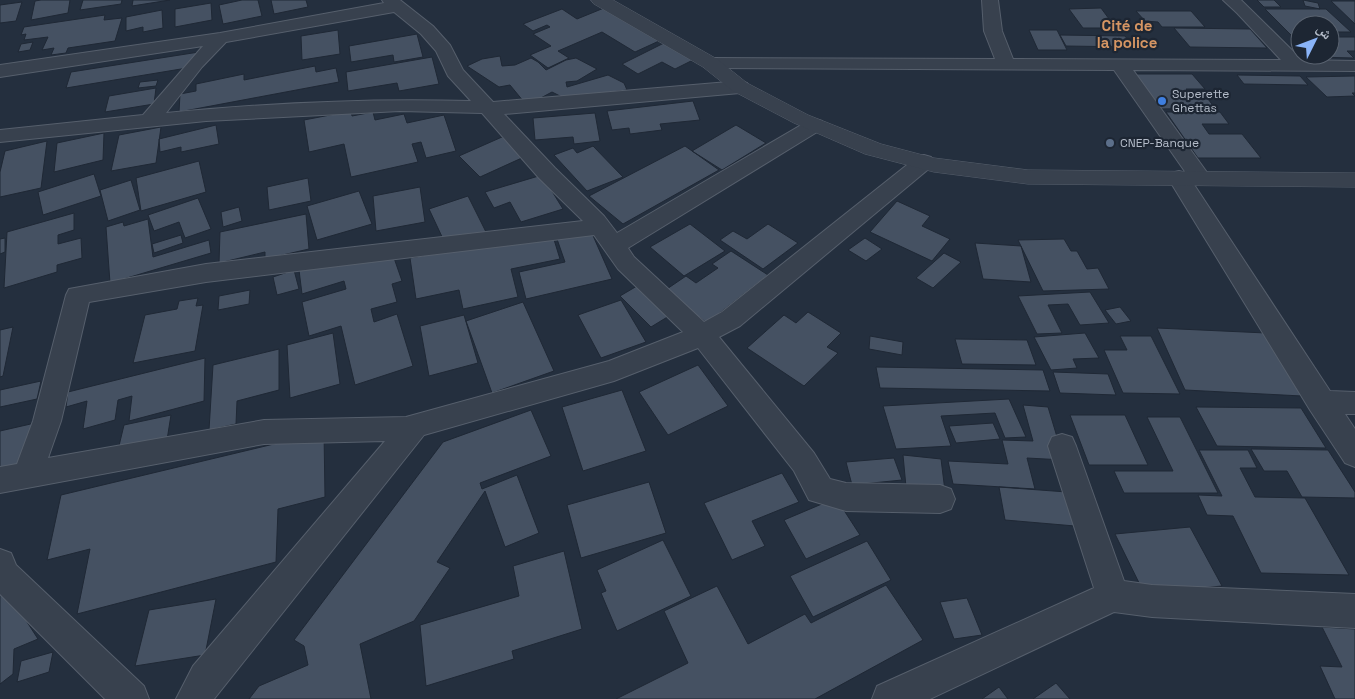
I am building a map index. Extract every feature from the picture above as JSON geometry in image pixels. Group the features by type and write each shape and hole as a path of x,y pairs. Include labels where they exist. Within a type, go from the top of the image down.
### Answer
{"street":[{"path":"600,0 710,63 740,87 815,125 872,149 924,162 1028,176 1355,180"},
{"path":"990,0 993,31 1006,65"},
{"path":"1231,0 1243,9 1290,59"},
{"path":"0,71 220,38 394,3 427,30 444,50 455,72 547,173 608,236 626,263 702,334 804,462 820,490 846,497 940,499"},
{"path":"149,121 179,83 220,38"},
{"path":"710,63 1355,66"},
{"path":"1120,66 1190,178 1320,402 1355,454"},
{"path":"0,136 206,115 400,105 502,108 740,87"},
{"path":"28,474 47,422 78,295 206,273 608,236 815,125"},
{"path":"194,699 206,679 415,426 614,370 702,334 731,319 924,162"},
{"path":"1320,402 1355,403"},
{"path":"0,480 264,432 412,429"},
{"path":"1062,446 1114,596"},
{"path":"0,564 4,575 131,699"},
{"path":"890,699 1114,596 1152,601 1355,611"}],"building":[{"path":"70,0 68,13 31,20 35,1"},
{"path":"83,0 122,0 121,4 80,10"},
{"path":"133,0 170,0 132,6"},
{"path":"242,0 258,0 262,16 223,24 219,5"},
{"path":"271,0 306,0 308,7 274,14"},
{"path":"1257,0 1274,0 1281,7 1264,7"},
{"path":"1303,0 1318,3 1320,9 1305,6"},
{"path":"1331,1 1355,1 1355,24"},
{"path":"22,2 16,21 0,23 0,5"},
{"path":"211,3 212,20 175,27 175,9"},
{"path":"604,8 659,41 635,52 602,32 558,51 569,58 548,68 530,55 551,46 533,34 550,27 547,25 533,31 523,24 562,9 577,19"},
{"path":"1101,8 1112,23 1104,23 1108,28 1083,28 1069,9"},
{"path":"1265,9 1326,9 1333,15 1290,15 1290,34"},
{"path":"162,10 163,28 143,32 143,27 126,31 126,17"},
{"path":"1136,11 1191,11 1205,27 1162,27 1158,22 1145,21"},
{"path":"105,15 104,20 122,18 115,41 68,48 66,53 51,55 54,48 42,50 48,37 24,40 26,34 21,35 24,27"},
{"path":"1340,22 1351,32 1340,32"},
{"path":"1174,28 1250,29 1267,48 1190,47"},
{"path":"338,30 340,54 302,60 301,36"},
{"path":"1029,30 1057,30 1067,50 1038,50"},
{"path":"417,34 423,57 394,62 393,55 351,62 349,46"},
{"path":"1060,35 1125,36 1133,47 1066,46"},
{"path":"1340,37 1355,37 1355,51 1347,51 1354,58 1340,58"},
{"path":"33,42 30,50 18,52 21,44"},
{"path":"664,43 693,60 675,69 662,62 638,74 622,64"},
{"path":"199,52 187,68 66,88 71,72"},
{"path":"500,56 502,66 515,65 531,58 546,70 566,60 576,58 597,69 577,81 566,82 567,87 608,75 624,83 627,90 564,98 552,92 537,100 524,102 510,85 499,87 467,66 482,59"},
{"path":"432,57 439,84 399,91 397,83 348,91 346,72"},
{"path":"315,66 316,72 336,68 339,82 179,112 180,94 196,91 196,84 244,74 244,80"},
{"path":"1134,74 1192,74 1205,89 1186,89 1194,99 1208,99 1215,108 1160,109"},
{"path":"1237,75 1300,76 1308,85 1244,84"},
{"path":"1355,76 1355,93 1352,93 1355,96 1327,97 1306,77"},
{"path":"158,80 156,86 138,88 140,82"},
{"path":"156,88 154,104 105,112 109,96"},
{"path":"693,101 700,120 660,124 662,130 630,134 629,128 612,130 607,111"},
{"path":"351,111 352,116 373,112 375,120 404,114 407,123 444,115 456,151 426,158 421,142 412,144 418,162 351,177 344,144 309,152 304,120"},
{"path":"1166,112 1220,112 1229,124 1202,124 1209,134 1242,134 1261,158 1198,158"},
{"path":"595,113 600,141 574,144 573,137 535,140 533,118"},
{"path":"216,125 219,144 181,152 181,147 160,152 159,139"},
{"path":"736,125 766,143 722,170 692,151"},
{"path":"161,127 156,163 111,171 119,135"},
{"path":"104,133 103,160 54,172 57,143"},
{"path":"502,137 524,157 480,177 459,156"},
{"path":"47,141 41,188 0,197 0,172 5,151"},
{"path":"593,146 623,177 587,191 554,155 573,148 577,153"},
{"path":"685,146 719,170 623,224 589,196"},
{"path":"199,161 206,192 141,211 136,178"},
{"path":"94,174 101,196 43,215 38,192"},
{"path":"542,175 563,209 521,222 510,202 494,208 485,192"},
{"path":"308,178 311,201 269,210 267,187"},
{"path":"131,180 140,210 108,221 100,190"},
{"path":"420,187 425,222 376,231 373,196"},
{"path":"359,191 372,224 317,240 307,206"},
{"path":"468,196 487,234 444,241 429,209"},
{"path":"198,198 211,229 185,238 179,222 154,231 148,215"},
{"path":"897,201 930,216 922,226 950,239 932,261 870,232"},
{"path":"239,207 242,221 223,227 221,212"},
{"path":"74,213 74,230 58,235 58,244 81,238 82,258 57,265 57,272 4,288 7,232"},
{"path":"306,214 309,249 265,259 265,252 219,263 220,232"},
{"path":"148,219 153,257 209,240 211,253 110,283 106,227 123,222 124,226"},
{"path":"690,224 725,251 684,276 650,247"},
{"path":"768,224 798,243 763,269 720,240 733,231 747,239"},
{"path":"591,231 612,279 526,299 519,272 565,262 557,239"},
{"path":"552,233 560,259 511,269 518,297 463,309 459,290 416,299 410,258"},
{"path":"181,235 183,243 154,253 152,244"},
{"path":"5,238 5,252 0,254 0,239"},
{"path":"865,238 882,249 866,261 848,250"},
{"path":"1064,239 1071,251 1077,251 1087,269 1098,268 1109,289 1043,291 1018,240"},
{"path":"975,243 1021,246 1031,282 983,279"},
{"path":"731,251 768,275 707,323 664,291 686,276 696,283 718,268 712,264"},
{"path":"944,253 961,262 933,288 916,278"},
{"path":"393,255 402,281 392,284 397,302 371,309 374,322 397,314 413,366 355,385 341,326 309,336 302,302 346,289 344,281 302,294 299,270"},
{"path":"294,270 299,289 277,295 273,277"},
{"path":"637,286 669,316 651,327 620,296"},
{"path":"250,290 249,304 218,310 219,296"},
{"path":"1090,292 1109,323 1080,325 1068,304 1048,305 1062,333 1037,334 1018,296"},
{"path":"198,298 196,306 203,305 195,351 133,363 145,315 177,309 179,301"},
{"path":"621,300 646,342 601,358 578,315"},
{"path":"523,302 554,371 492,393 466,321"},
{"path":"1120,307 1131,321 1116,324 1105,310"},
{"path":"808,312 841,333 827,347 838,353 804,386 747,348 784,315 796,323"},
{"path":"464,315 478,363 429,376 420,326"},
{"path":"13,327 3,376 0,377 0,330"},
{"path":"1157,328 1266,333 1302,396 1185,390"},
{"path":"333,333 340,384 290,398 287,345"},
{"path":"1085,333 1099,358 1073,359 1077,368 1051,370 1034,337"},
{"path":"870,336 903,342 902,355 869,349"},
{"path":"1120,336 1151,336 1180,394 1123,393 1104,350 1127,350"},
{"path":"955,339 1027,340 1036,365 962,364"},
{"path":"279,349 279,390 237,401 236,424 209,430 213,365"},
{"path":"205,358 204,401 129,421 132,396 118,400 115,420 83,429 87,401 66,407 68,392"},
{"path":"698,365 728,406 668,435 639,392"},
{"path":"876,367 1043,370 1050,391 880,388"},
{"path":"1053,372 1108,374 1116,395 1060,393"},
{"path":"41,381 37,399 0,407 0,390"},
{"path":"622,390 646,451 583,471 562,407"},
{"path":"1009,399 1026,437 1005,438 995,413 941,416 951,446 896,449 883,406"},
{"path":"1023,405 1048,407 1064,460 1027,458 1035,489 953,484 948,461 1008,464 1002,440 1033,441"},
{"path":"1196,407 1301,408 1326,448 1217,446"},
{"path":"531,410 551,456 480,483 482,489 517,475 539,533 505,547 485,491 437,562 450,568 414,621 360,644 371,699 249,699 259,686 308,665 304,646 294,640 443,442"},
{"path":"171,415 167,440 118,450 124,425"},
{"path":"1070,415 1125,415 1148,465 1089,465"},
{"path":"1147,417 1180,417 1218,493 1124,493 1114,471 1173,471"},
{"path":"35,423 25,463 0,469 0,431"},
{"path":"993,423 1000,439 956,443 949,426"},
{"path":"324,432 325,497 278,509 276,562 77,614 90,549 47,560 61,495"},
{"path":"1251,449 1328,450 1355,492 1355,498 1302,497 1287,471 1264,471"},
{"path":"1199,450 1248,450 1257,468 1240,468 1255,497 1305,498 1349,575 1261,573 1233,516 1207,515 1198,495 1222,496"},
{"path":"903,455 941,459 945,491 906,487"},
{"path":"894,458 902,480 852,485 846,462"},
{"path":"782,473 799,502 752,521 765,546 732,560 704,503"},
{"path":"649,482 666,533 581,558 567,505"},
{"path":"999,487 1067,492 1075,526 1005,520"},
{"path":"836,498 860,535 806,559 784,520"},
{"path":"1190,527 1222,586 1144,593 1115,534"},
{"path":"663,540 691,596 617,631 601,593 606,591 597,570"},
{"path":"867,541 891,580 813,617 790,576"},
{"path":"564,551 582,629 512,651 514,659 426,686 420,625 519,596 513,566"},
{"path":"0,580 38,639 14,649 13,674 0,684"},
{"path":"886,585 923,640 815,699 616,699 688,663 664,611 717,586 748,644 805,614 811,623"},
{"path":"967,598 982,635 954,639 940,602"},
{"path":"216,599 205,655 135,666 149,610"},
{"path":"1322,627 1355,629 1355,699 1335,699 1320,666 1342,667"},
{"path":"53,652 49,672 17,682 21,661"},
{"path":"1056,683 1070,699 1033,699"},
{"path":"999,687 1008,699 982,699"}],"place":[{"name":"Superette Ghettas","path":"1162,101"},
{"name":"CNEP-Banque","path":"1110,143"}],"district":[{"name":"Cité de la police","path":"1127,34"}]}
